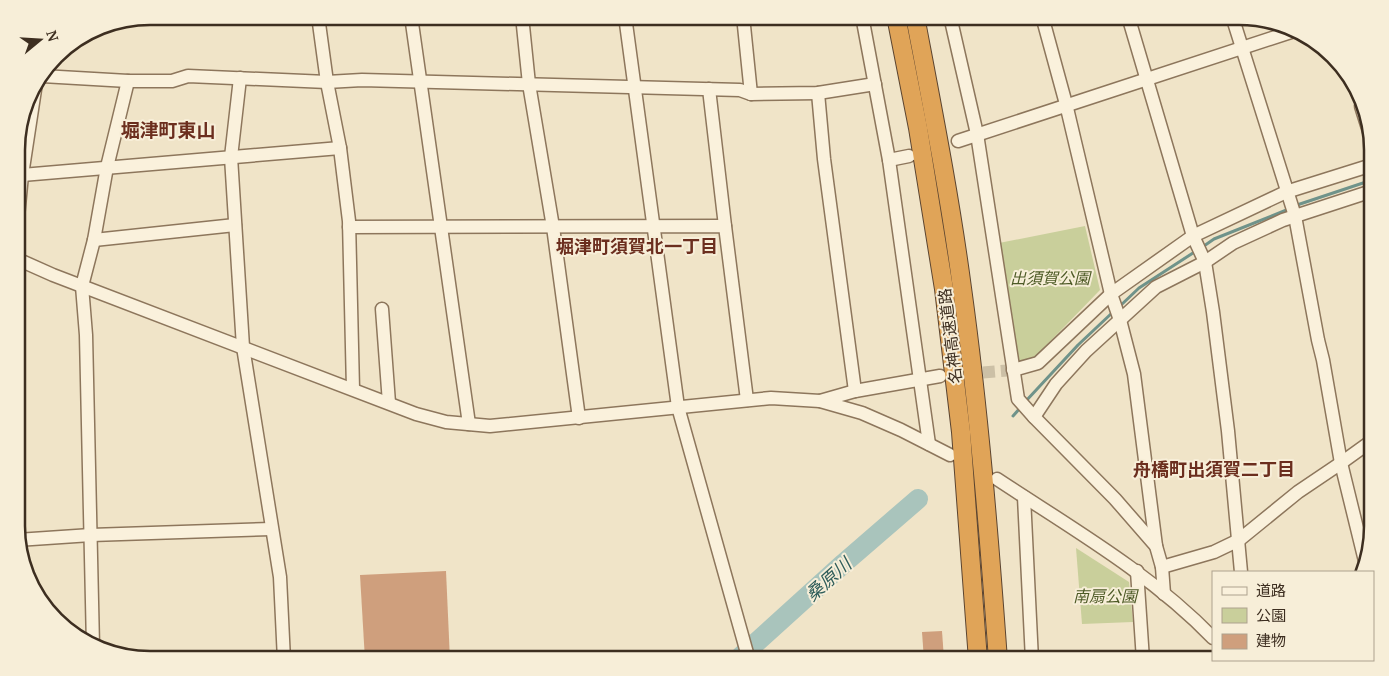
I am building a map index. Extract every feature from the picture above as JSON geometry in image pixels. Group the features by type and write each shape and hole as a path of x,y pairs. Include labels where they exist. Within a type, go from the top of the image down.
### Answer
{"highway":[{"name":"名神高速道路","path":"898,25 918,128 944,289 960,432 977,651"},
{"name":"名神高速道路","path":"917,25 936,125 962,286 980,431 997,651"}],"street":[{"path":"319,25 327,82 340,148 349,227 353,389"},
{"path":"412,25 469,424"},
{"path":"523,25 528,84 553,227 579,418"},
{"path":"626,25 678,407 746,651"},
{"path":"744,25 751,94"},
{"path":"864,25 888,160 929,444"},
{"path":"952,25 977,134 1018,399 1032,416 1115,499 1156,546"},
{"path":"1044,25 1066,104 1112,298 1134,374 1156,546 1162,567 1164,594"},
{"path":"1131,25 1194,240 1203,259 1225,403 1241,571"},
{"path":"1235,25 1294,214 1342,463 1362,551"},
{"path":"958,140 1284,34"},
{"path":"49,76 128,81 172,81 188,76 327,82 362,80 633,86 740,90 751,94 818,92 875,84"},
{"path":"240,78 231,157 243,348 280,577 284,651"},
{"path":"93,637 86,335 82,286 94,240 107,167 128,81"},
{"path":"709,89 747,400"},
{"path":"818,92 824,159 855,391"},
{"path":"25,155 32,110"},
{"path":"25,175 340,148"},
{"path":"888,160 909,156"},
{"path":"1013,370 1038,363 1112,298 1194,240 1288,196 1364,168"},
{"path":"1032,416 1056,384 1086,351 1119,317 1156,287 1233,242 1294,214 1364,192"},
{"path":"94,240 235,225"},
{"path":"349,227 725,226"},
{"path":"25,262 416,414 446,422 490,426 771,398 820,401 862,413 950,455"},
{"path":"382,310 389,403"},
{"path":"820,401 855,391 940,376"},
{"path":"1162,567 1214,552 1239,540 1298,492 1364,446"},
{"path":"997,479 1137,571 1194,619 1212,637"},
{"path":"1024,497 1032,651"},
{"path":"26,541 91,535 272,529"},
{"path":"1137,571 1141,651"}],"green space":[{"name":"出須賀公園","path":"1085,226 1100,290 1035,357 1018,362 999,243"},
{"name":"南扇公園","path":"1076,548 1129,582 1133,622 1082,624"}],"building":[{"path":"446,571 450,651 364,651 360,575"},
{"path":"942,631 943,651 923,651 922,632"}],"waterway":[{"path":"1294,206 1364,183"},
{"path":"1201,248 1214,239 1289,209"},
{"path":"1120,306 1139,288 1196,251"},
{"path":"1025,402 1078,345 1113,312"},
{"path":"1013,416 1021,407"},
{"name":"桑原川","path":"747,651 918,499"}],"tunnel":[{"path":"965,374 1013,370"}],"district":[{"name":"堀津町東山","path":"168,129"},
{"name":"堀津町須賀北一丁目","path":"637,246"},
{"name":"舟橋町出須賀二丁目","path":"1214,469"}]}
